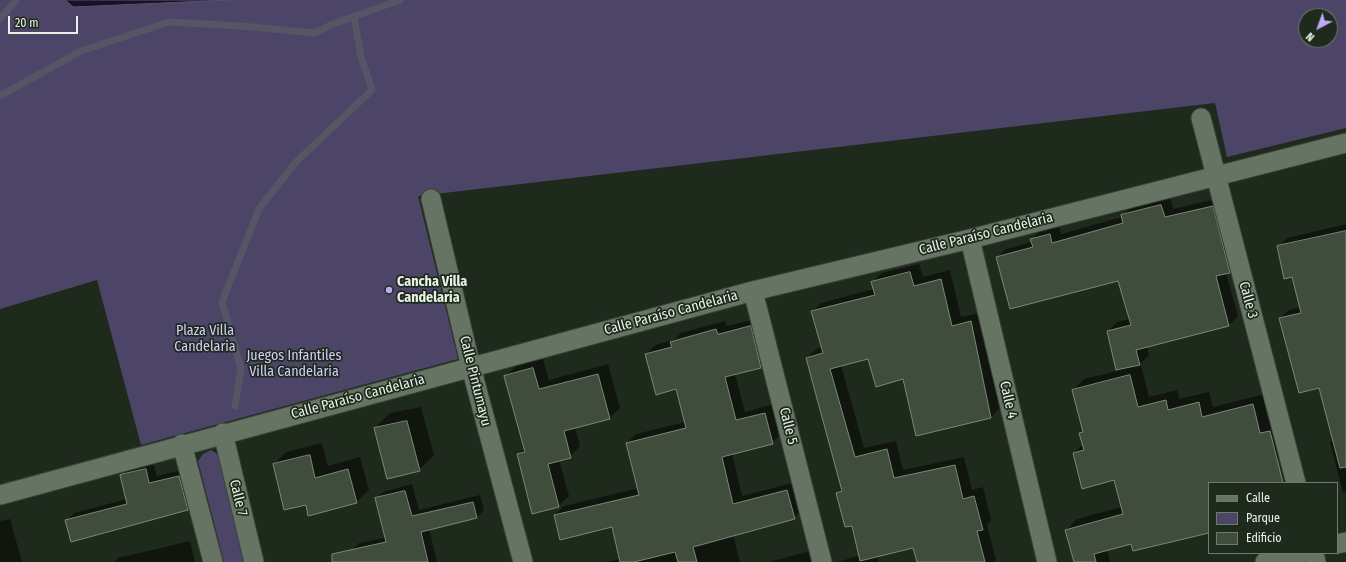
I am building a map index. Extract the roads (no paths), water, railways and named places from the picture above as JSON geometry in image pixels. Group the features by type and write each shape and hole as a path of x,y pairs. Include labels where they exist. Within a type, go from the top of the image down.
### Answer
{"street":[{"name":"Calle 3","path":"1201,118 1296,482"},
{"name":"Calle Paraíso Candelaria","path":"0,495 222,433 753,291 970,239 1216,175 1346,144"},
{"name":"Calle Pintumayu","path":"432,199 471,367 524,562"},
{"name":"Calle 4","path":"970,239 1047,562"},
{"name":"Calle 5","path":"753,291 822,562"},
{"name":"Calle 7","path":"222,433 254,562"},
{"path":"182,444 213,562"},
{"path":"1265,562 1297,554"}],"waterway":[{"path":"0,19 16,0"},
{"path":"0,96 81,51 169,22 241,26 315,33 333,24 400,0"},
{"path":"235,406 241,368 222,302 259,209 296,162 372,90 361,57 354,16"}],"place":[{"name":"Cancha Villa Candelaria","path":"389,290"}],"park label":[{"name":"Plaza Villa Candelaria","path":"205,340"},
{"name":"Juegos Infantiles Villa Candelaria","path":"294,364"}]}
